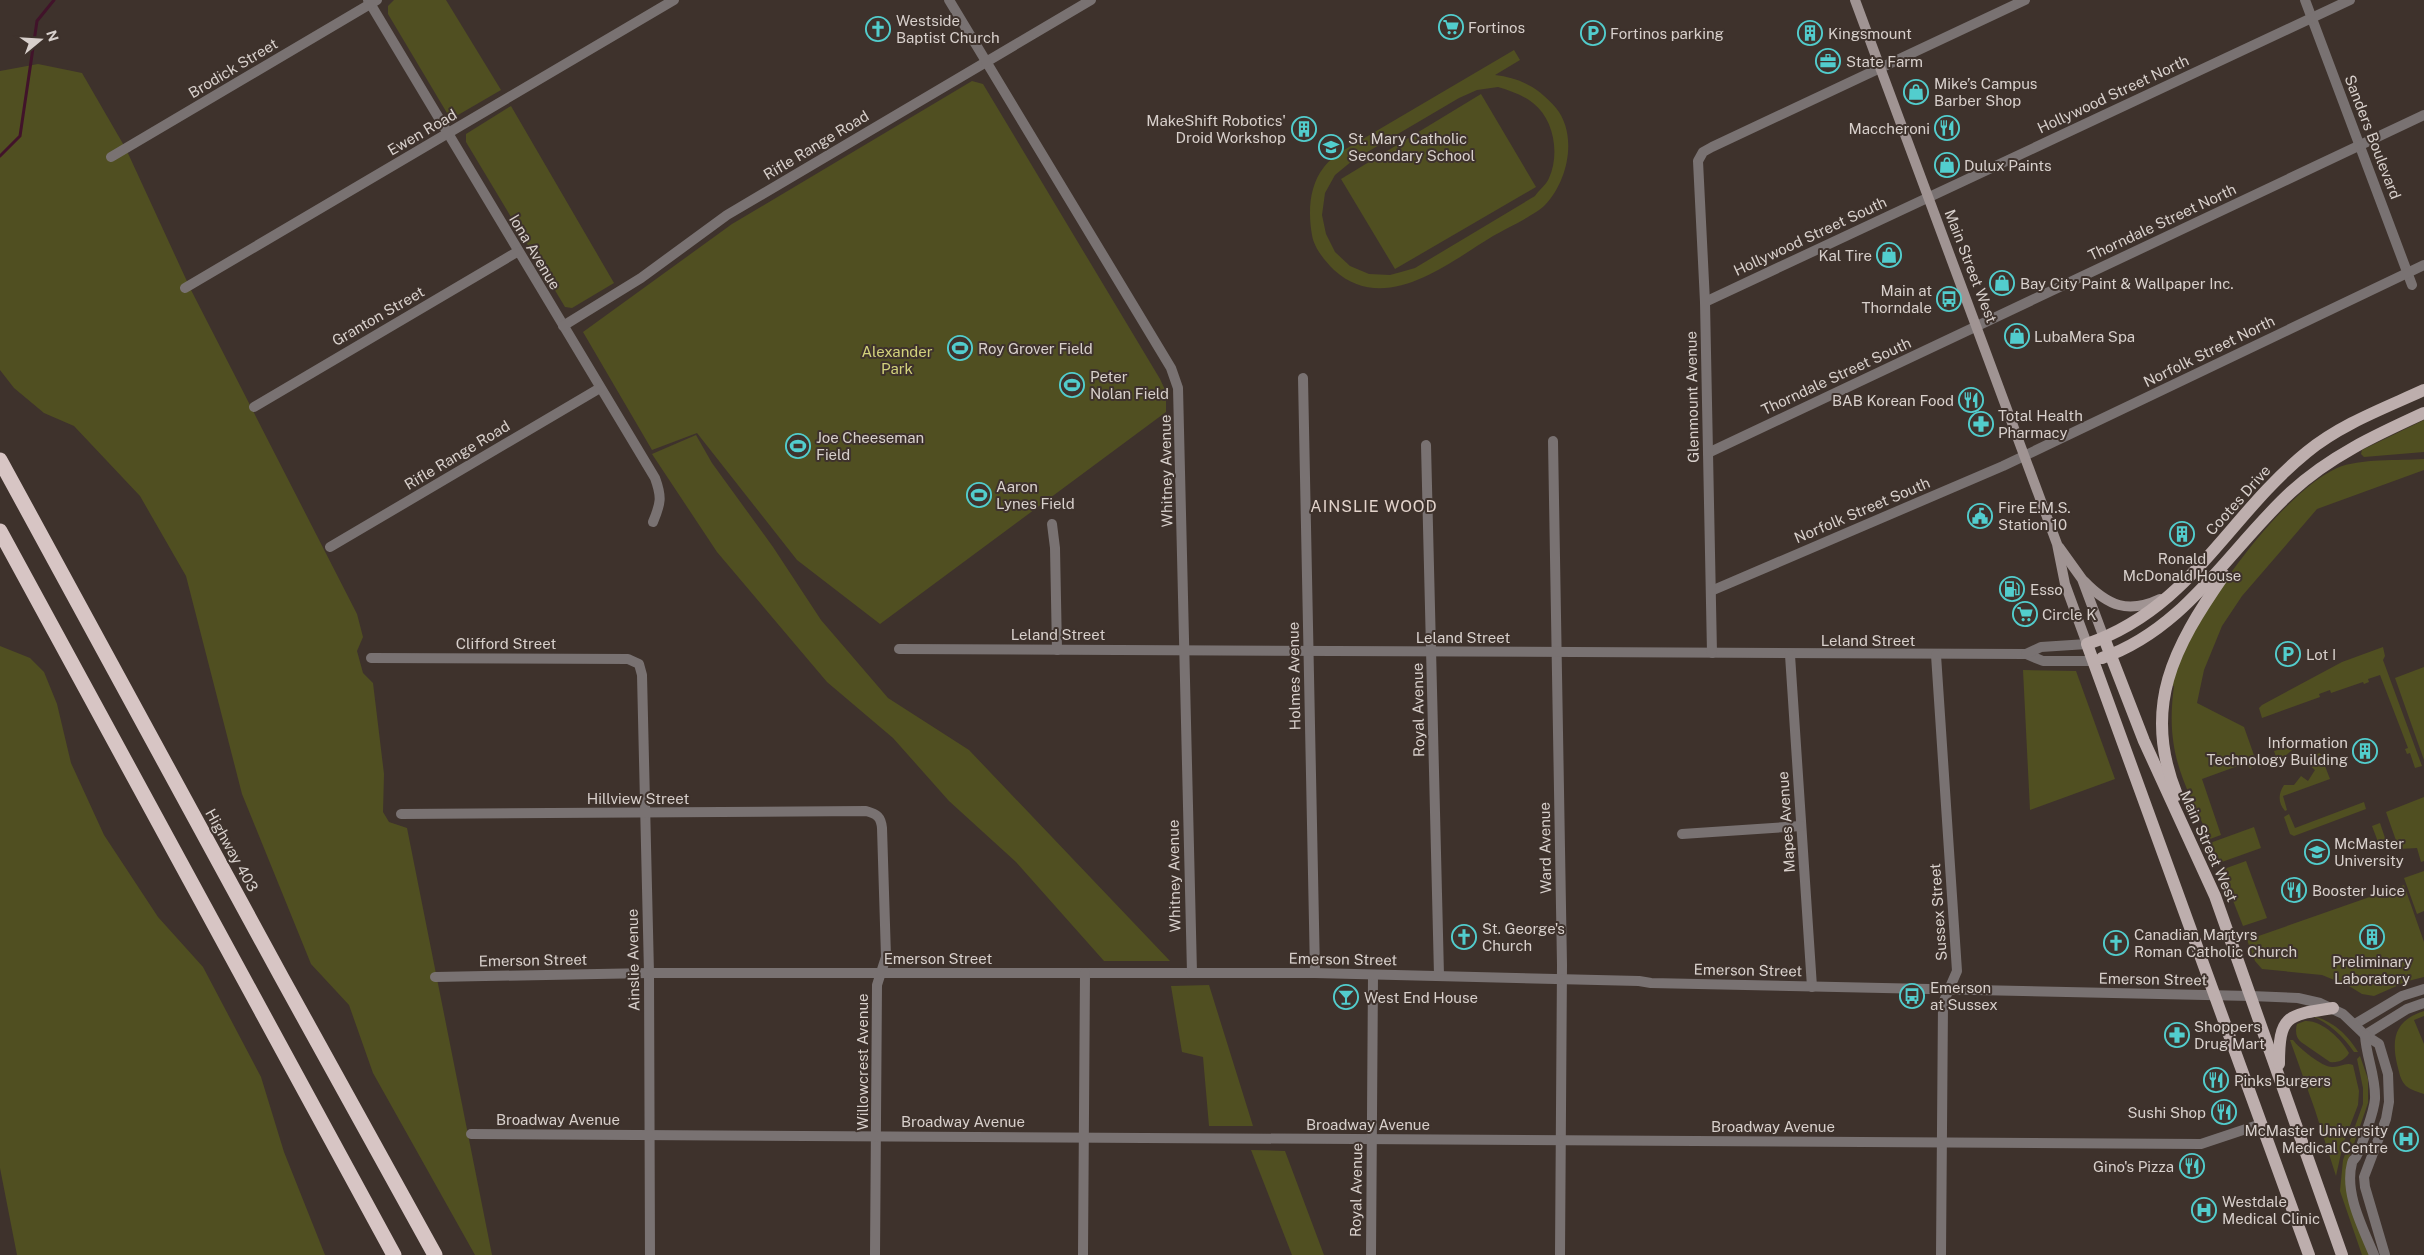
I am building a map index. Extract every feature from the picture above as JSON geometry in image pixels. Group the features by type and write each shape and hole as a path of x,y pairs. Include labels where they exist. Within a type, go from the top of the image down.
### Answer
{"highway":[{"name":"Highway 403","path":"0,460 435,1255"},
{"path":"0,531 394,1255"}],"main road":[{"name":"Main Street West","path":"1855,0 2057,544 2066,584 2093,661 2309,1255"},
{"name":"Cootes Drive","path":"2087,644 2132,624 2174,592 2204,564 2257,501 2308,451 2366,417 2424,390"},
{"path":"2093,661 2110,656 2154,632 2172,619 2203,589 2230,556 2244,544 2290,493 2324,465 2356,445 2424,413"},
{"name":"Main Street West","path":"2057,544 2082,579 2110,656 2148,750 2208,878 2342,1255"},
{"path":"2208,878 2200,851 2166,765 2162,709 2170,672 2185,635 2244,544"},
{"path":"2082,579 2102,597 2124,607 2143,606 2174,592"},
{"path":"2278,1074 2279,1040 2284,1024 2295,1015 2332,1008"}],"street":[{"name":"Ewen Road","path":"185,288 674,0"},
{"name":"Whitney Avenue","path":"949,0 1171,368 1178,388 1192,973"},
{"name":"Rifle Range Road","path":"563,326 641,278 727,215 1091,0"},
{"path":"1880,68 2025,0"},
{"name":"Sanders Boulevard","path":"2305,0 2412,284"},
{"name":"Hollywood Street North","path":"1928,197 2350,0"},
{"name":"Iona Avenue","path":"372,1 517,252 655,478 661,494 659,509 653,522"},
{"name":"Brodick Street","path":"111,157 372,1"},
{"name":"Glenmount Avenue","path":"1712,653 1705,302 1698,160 1703,152 1712,146 1880,68"},
{"name":"Thorndale Street North","path":"1976,326 2424,115"},
{"name":"Hollywood Street South","path":"1705,302 1928,197"},
{"name":"Granton Street","path":"254,407 517,252"},
{"name":"Norfolk Street North","path":"2024,456 2424,265"},
{"name":"Thorndale Street South","path":"1708,453 1976,326"},
{"name":"Holmes Avenue","path":"1303,378 1315,973"},
{"name":"Rifle Range Road","path":"330,547 600,388"},
{"name":"Ward Avenue","path":"1553,441 1562,979 1559,1140 1560,1255"},
{"name":"Royal Avenue","path":"1426,445 1439,975"},
{"name":"Norfolk Street South","path":"1711,591 2024,456"},
{"path":"1052,524 1055,548 1057,650"},
{"name":"Leland Street","path":"899,649 1936,655 2026,654 2042,647 2087,644"},
{"name":"Leland Street","path":"2026,654 2043,661 2093,661"},
{"name":"Mapes Avenue","path":"1790,655 1812,987"},
{"name":"Sussex Street","path":"1936,655 1957,971 1943,1003 1941,1255"},
{"name":"Clifford Street","path":"371,658 628,658 639,664"},
{"name":"Ainslie Avenue","path":"639,664 642,675 649,973 650,1255"},
{"name":"Hillview Street","path":"401,814 866,811 876,814"},
{"name":"Willowcrest Avenue","path":"875,1255 877,985 886,957 882,828 881,820 876,814"},
{"path":"1682,834 1802,826"},
{"name":"Emerson Street","path":"435,977 649,973 1315,973 1639,981 1651,984 2215,995 2308,1000 2332,1008 2379,1044 2387,1066 2389,1082 2386,1119 2364,1177 2368,1203 2385,1255"},
{"path":"1083,1255 1085,973"},
{"name":"Royal Avenue","path":"1371,1255 1373,975"},
{"path":"2355,1024 2402,996 2424,989"},
{"path":"2374,1255 2355,1205 2350,1175 2352,1162 2372,1113 2375,1098 2374,1079 2366,1050 2365,1035 2399,1013 2424,1003"},
{"name":"Broadway Avenue","path":"471,1134 2201,1144 2262,1124"}],"green space":[{"path":"394,0 446,0 501,90 458,115 447,113 388,14 388,6"},
{"path":"1514,50 1520,60 1495,75 1521,81 1550,101 1563,119 1567,131 1568,144 1567,158 1560,184 1540,209 1456,260 1415,281 1395,287 1374,288 1354,283 1334,270 1317,249 1313,240 1310,208 1315,182 1326,164 1344,150","holes":["1498,87 1521,95 1533,103 1546,118 1550,127 1554,148 1552,169 1548,180 1535,196 1415,268 1390,275 1369,274 1350,266 1335,252 1326,234 1322,215 1325,193 1335,175 1352,161 1459,98 1477,90"]},
{"path":"38,64 82,73 126,149 191,290 357,614 363,637 357,651 363,673 373,683 384,774 383,812 389,822 407,828 492,1255 475,1255 373,1073 349,1005 311,964 242,794 186,576 140,496 74,426 44,413 14,388 0,370 0,71"},
{"name":"Alexander Park","path":"972,81 983,84 1160,379 1166,392 1166,412 880,624 797,560 697,433 652,450 583,332 732,224"},
{"path":"1481,94 1536,187 1395,269 1341,179"},
{"path":"511,106 614,283 572,308 565,307 466,142 466,134"},
{"path":"2424,420 2424,452 2364,457 2361,454 2362,450"},
{"path":"696,435 712,463 773,547 821,620 888,698 969,750 1170,961 1104,961 1016,862 949,801 893,738 827,682 717,552 652,454"},
{"path":"2424,459 2424,470 2317,509 2242,596 2222,626 2204,670 2197,703 2244,727 2255,758 2251,769 2246,763 2202,779 2221,835 2210,839 2178,766 2172,730 2174,686 2171,685 2180,659 2195,629 2238,563 2263,532 2289,504 2314,482 2337,468 2346,465 2368,461"},
{"path":"0,646 30,658 44,672 57,704 71,763 104,835 158,917 203,967 261,1077 284,1152 325,1255 17,1255 0,1168"},
{"path":"2383,647 2385,656 2383,660 2422,766 2415,768 2410,753 2407,754 2405,749 2408,748 2380,675 2368,679 2369,682 2364,684 2363,682 2331,693 2330,690 2319,694 2320,697 2262,718 2259,708 2262,705 2342,662"},
{"path":"2424,667 2424,760 2395,678"},
{"path":"2023,670 2076,671 2115,779 2030,810"},
{"path":"2299,744 2285,756 2276,757 2274,751"},
{"path":"2320,753 2330,779 2283,796 2287,810 2285,811 2281,805 2280,798 2284,785 2294,785 2301,776 2308,781 2315,770 2309,765 2309,756"},
{"path":"2424,797 2424,861 2421,862 2417,848 2399,849 2386,812"},
{"path":"2364,802 2366,809 2294,836 2290,834 2284,817 2289,814 2295,828"},
{"path":"2380,823 2387,844 2380,847 2372,826"},
{"path":"2254,827 2261,848 2219,863 2210,843"},
{"path":"2246,861 2267,918 2243,926 2221,870"},
{"path":"2424,871 2424,911 2417,914 2404,878"},
{"path":"2404,885 2424,942 2424,977 2408,981 2374,996 2362,994 2349,986 2322,975 2262,969 2255,961 2247,940"},
{"path":"1209,985 1253,1126 1209,1126 1203,1057 1182,1052 1171,986"},
{"path":"2424,1011 2424,1016 2414,1020 2424,1044 2424,1094 2406,1086 2402,1081 2395,1054 2395,1046 2398,1031 2402,1025 2407,1019"},
{"path":"2312,1016 2326,1021 2339,1029 2358,1052 2354,1052 2341,1036"},
{"path":"2305,1021 2318,1024 2336,1036 2349,1053 2345,1058 2336,1062 2330,1062 2301,1042 2297,1036 2296,1027 2297,1024"},
{"path":"2290,1040 2293,1040 2300,1048 2323,1064 2336,1067 2348,1064 2353,1065 2359,1091 2358,1105 2343,1144 2336,1176 2315,1110"},
{"path":"2360,1056 2368,1079 2368,1103 2348,1161 2371,1255 2362,1255 2340,1191 2343,1160 2363,1104 2363,1088 2357,1059"},
{"path":"1251,1150 1285,1151 1324,1255 1292,1255"}],"waterway":[{"path":"0,156 20,136 37,21 54,0"}],"place":[{"name":"Fortinos","path":"1451,27"},
{"name":"Westside Baptist Church","path":"878,29"},
{"name":"Fortinos parking","path":"1593,33"},
{"name":"Kingsmount","path":"1810,33"},
{"name":"State Farm","path":"1828,61"},
{"name":"Mike’s Campus Barber Shop","path":"1916,92"},
{"name":"Maccheroni","path":"1947,128"},
{"name":"MakeShift Robotics' Droid Workshop","path":"1304,129"},
{"name":"St. Mary Catholic Secondary School","path":"1331,147"},
{"name":"Dulux Paints","path":"1947,165"},
{"name":"Kal Tire","path":"1889,255"},
{"name":"Bay City Paint & Wallpaper Inc.","path":"2002,283"},
{"name":"Main at Thorndale","path":"1949,299"},
{"name":"LubaMera Spa","path":"2017,336"},
{"name":"Roy Grover Field","path":"960,348"},
{"name":"Peter Nolan Field","path":"1072,385"},
{"name":"BAB Korean Food","path":"1971,400"},
{"name":"Total Health Pharmacy","path":"1981,424"},
{"name":"Joe Cheeseman Field","path":"798,446"},
{"name":"Aaron Lynes Field","path":"979,495"},
{"name":"Fire E.M.S. Station 10","path":"1980,516"},
{"name":"Ronald McDonald House","path":"2182,534"},
{"name":"Esso","path":"2012,589"},
{"name":"Circle K","path":"2025,614"},
{"name":"Lot I","path":"2288,654"},
{"name":"Information Technology Building","path":"2365,751"},
{"name":"McMaster University","path":"2317,852"},
{"name":"Booster Juice","path":"2294,890"},
{"name":"St. George's Church","path":"1464,937"},
{"name":"Preliminary Laboratory","path":"2372,937"},
{"name":"Canadian Martyrs Roman Catholic Church","path":"2116,943"},
{"name":"Emerson at Sussex","path":"1912,996"},
{"name":"West End House","path":"1346,997"},
{"name":"Shoppers Drug Mart","path":"2177,1035"},
{"name":"Pinks Burgers","path":"2216,1080"},
{"name":"Sushi Shop","path":"2224,1112"},
{"name":"McMaster University Medical Centre","path":"2406,1139"},
{"name":"Gino's Pizza","path":"2192,1166"},
{"name":"Westdale Medical Clinic","path":"2204,1210"}],"district":[{"name":"AINSLIE WOOD","path":"1374,506"}]}
